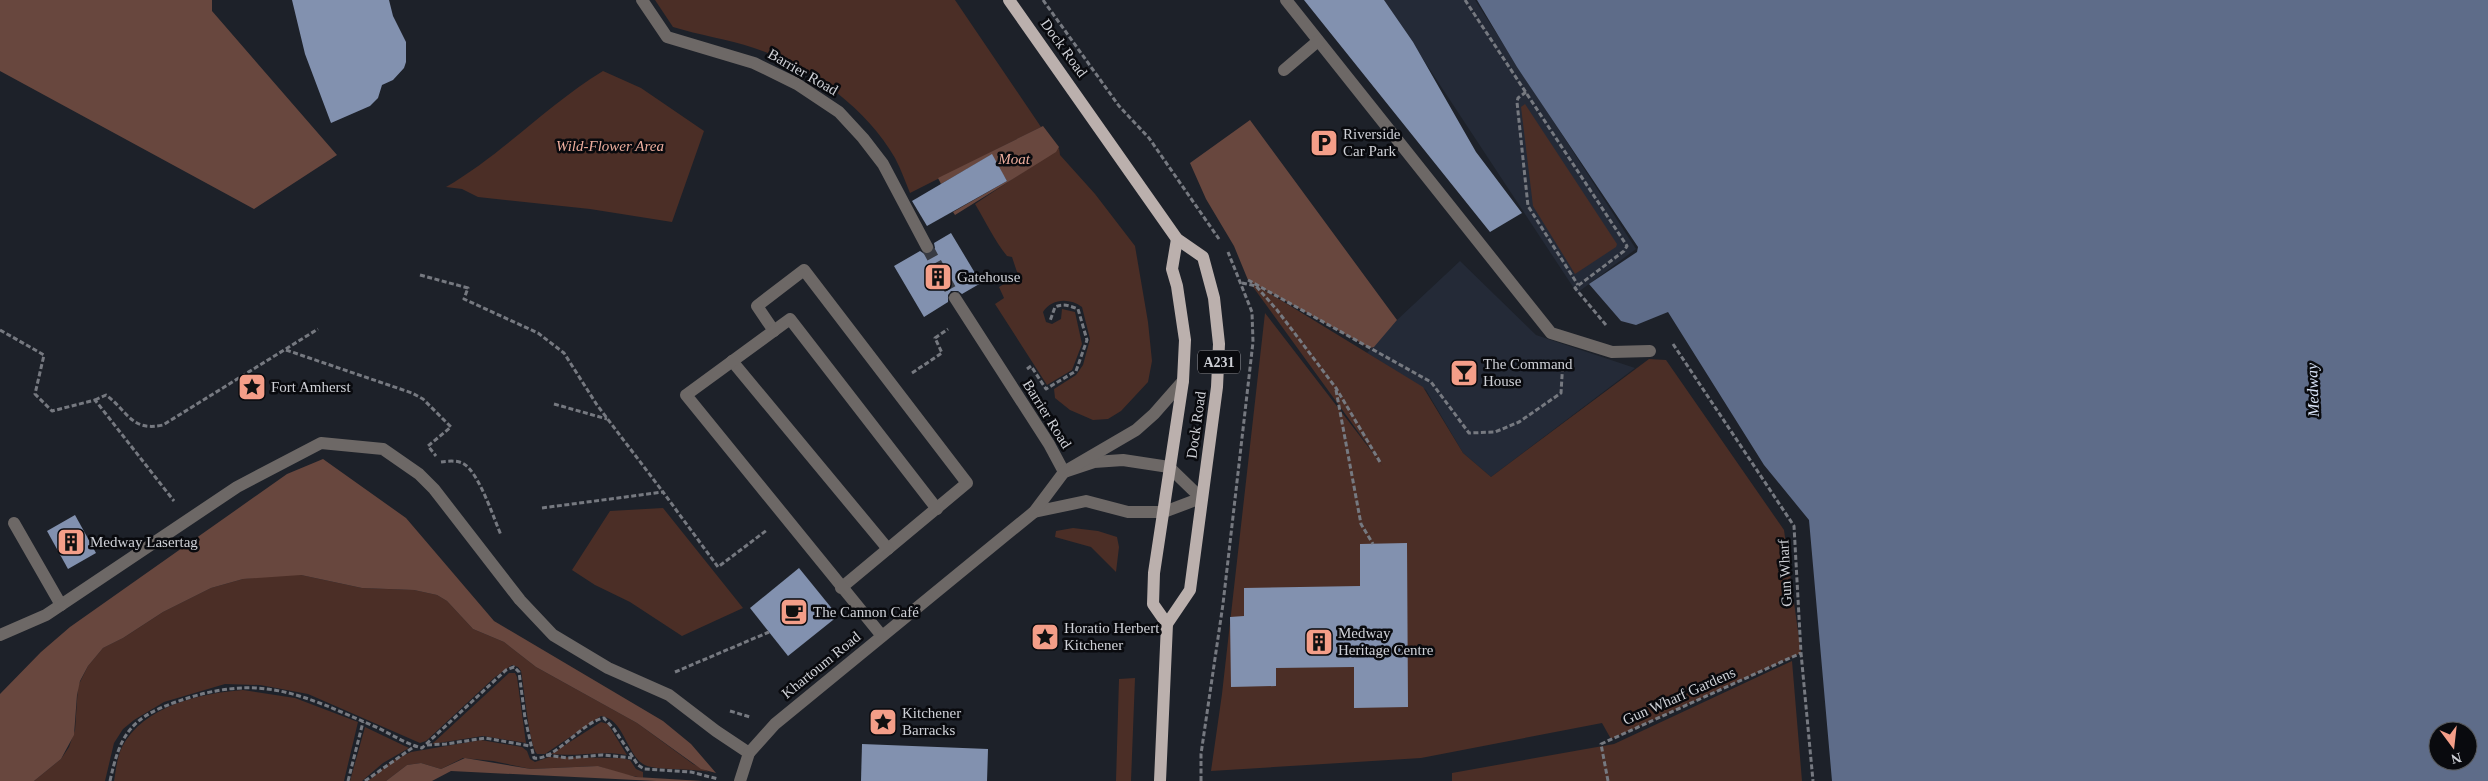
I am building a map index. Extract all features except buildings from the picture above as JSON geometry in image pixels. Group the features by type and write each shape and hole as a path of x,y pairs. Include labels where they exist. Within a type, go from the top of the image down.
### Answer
{"main road":[{"name":"Dock Road","path":"1009,0 1177,239 1203,257 1214,298 1219,344 1215,408 1201,498 1190,590 1167,624 1153,604 1154,572 1183,381 1185,340 1177,286 1172,269 1177,239"},
{"path":"1160,781 1167,624"}],"street":[{"name":"Barrier Road","path":"642,0 663,34 673,40 754,63 797,84 832,106 863,138 883,164 927,247"},
{"path":"1286,0 1551,333 1612,352 1650,351"},
{"path":"1284,70 1318,42"},
{"path":"774,331 757,306 804,270 967,483 841,588"},
{"name":"Barrier Road","path":"955,298 1064,472"},
{"path":"882,636 783,518 686,395 790,318 936,509"},
{"path":"732,361 888,549"},
{"name":"Khartoum Road","path":"740,781 749,754 775,724 1034,512 1064,472 1136,430 1154,414 1183,381"},
{"path":"0,635 46,615 237,487 321,443 383,449 419,474 434,489 520,600 553,635 608,668 669,695 716,732 749,754"},
{"path":"1064,472 1094,462 1123,460 1169,467 1201,498"},
{"name":"Khartoum Road","path":"1034,512 1086,501 1128,512 1164,512 1201,498"},
{"path":"14,523 61,605"}],"path":[{"path":"1465,0 1627,246 1624,251 1575,288 1610,330"},
{"path":"1526,92 1518,98 1517,102 1527,203 1531,214 1578,285"},
{"path":"420,275 468,288 464,299 538,333 564,353 608,419 718,567 783,518"},
{"path":"1248,280 1430,382 1469,433 1495,432 1519,422 1561,393 1565,337"},
{"path":"1241,283 1256,286 1272,304 1336,388 1380,462"},
{"path":"1046,389 1076,371 1087,340 1078,309 1067,305 1059,305 1055,307 1050,321"},
{"path":"892,386 942,353 935,338 966,318"},
{"path":"0,330 44,355 35,394 52,411 95,400 106,394 136,425 150,428 163,425 318,329"},
{"name":"Gun Wharf","path":"1650,351 1666,335 1794,526 1801,653 1813,781"},
{"path":"285,349 423,399 451,427 428,446 441,462"},
{"path":"1008,382 1031,366 1049,394"},
{"path":"1336,388 1361,524 1372,544"},
{"path":"95,400 188,519"},
{"path":"554,404 608,419"},
{"path":"1235,431 1243,432"},
{"path":"419,474 441,462 449,461 464,464 474,475 504,541"},
{"path":"542,508 663,492"},
{"path":"653,688 681,668 768,632"},
{"name":"Gun Wharf Gardens","path":"1608,781 1602,744 1801,653"},
{"path":"110,781 120,743 131,727 148,714 169,704 212,690 237,687 280,690 315,700 422,748 506,670 514,667 519,672 530,746 534,758 546,755 580,731 604,718 614,729 638,765 648,771 691,772 721,779"},
{"path":"348,781 362,722"},
{"path":"427,745 485,738 530,746"},
{"path":"365,781 415,746"},
{"path":"546,755 568,758 602,755 633,758"}],"shaded area":[{"path":"1384,0 1475,0 1636,249 1577,293"},
{"path":"1460,261 1536,335 1635,368 1491,477 1463,453 1426,390 1367,353 1397,320"}],"green space":[{"path":"0,0 212,0 212,11 337,155 254,209 0,71"},
{"path":"655,0 955,0 1041,127 910,193 895,158 883,139 852,106 834,91 815,77 795,66 754,48 673,27"},
{"name":"Wild-Flower Area","path":"603,71 641,88 704,131 672,222 590,209 478,197 462,189 446,187 487,160 563,99"},
{"path":"1525,104 1617,244 1616,247 1575,274 1533,206 1521,107"},
{"path":"1250,120 1397,320 1374,347 1370,348 1248,280 1234,246 1206,199 1190,163"},
{"name":"Moat","path":"1043,126 1059,147 1056,152 955,215 953,212 1007,181 991,155 941,184 938,178"},
{"path":"1059,148 1060,155 1095,194 1135,246 1148,322 1152,361 1148,382 1121,411 1108,419 1093,420 1070,410 1055,398 1054,389 1076,375 1083,365 1090,339 1082,307 1072,302 1061,301 1051,304 1043,312 1046,322 1052,324 1061,319 1062,309 1075,312 1082,344 1072,370 1047,385 995,304 1004,298 999,287 1018,275 1012,257 1007,256 1002,250 975,204"},
{"path":"1248,280 1423,387 1463,453 1491,477 1649,359 1666,360 1784,530 1801,653 1611,739 1602,723 1421,758 1211,771 1222,694 1265,313 1383,466"},
{"path":"323,459 406,518 494,621 663,721 691,744 716,773 701,769 637,723 536,667 504,642 473,629 447,601 437,595 414,590 362,588 301,575 243,579 211,588 163,612 123,638 103,648 88,666 80,681 74,735 61,759 34,781 0,781 0,694 41,652 70,627 287,474"},
{"path":"663,508 743,608 682,636 630,602 595,585 572,570 610,511"},
{"path":"1073,528 1098,531 1117,537 1119,547 1116,572 1091,547 1055,537 1056,531"},
{"path":"276,575 301,575 362,588 414,590 437,595 447,601 473,629 504,642 536,667 637,723 693,764 709,772 655,768 643,764 632,752 615,723 609,718 601,716 545,754 537,754 529,728 521,671 518,667 512,665 495,677 426,741 420,743 308,694 260,685 225,684 164,702 134,720 123,729 114,743 105,781 34,781 61,759 69,747 75,730 78,686 88,666 103,648 123,638 163,612 211,588 243,579"},
{"path":"1792,661 1802,781 1452,781 1452,773 1614,744"},
{"path":"509,673 515,673 517,677 526,743 483,736 432,744"},
{"path":"1135,678 1131,781 1116,781 1119,679"},
{"path":"243,690 295,698 358,722 344,781 114,781 122,747 144,721 175,704 209,694"},
{"path":"601,722 608,724 627,755 608,753 551,754"},
{"path":"365,727 409,748 383,763 362,781 350,781"},
{"path":"481,740 522,747 527,751 530,759 535,762 549,757 621,758 630,760 636,769 643,772 643,778 622,774 598,766 531,769 493,761 463,758 441,769 421,763 407,765 386,781 368,781 392,761 411,752"},
{"path":"465,758 531,769 598,766 636,777 703,781 656,781 451,771 432,781 386,781 407,765 421,763 441,769"}],"water":[{"name":"Medway","path":"1477,0 2488,0 2488,781 1832,781 1809,520 1764,465 1668,312 1636,325 1621,321 1589,284 1637,252 1638,247 1517,67"}],"tunnel":[{"path":"927,247 955,298"}],"place":[{"name":"Riverside Car Park","path":"1324,143"},
{"name":"Gatehouse","path":"938,277"},
{"name":"The Command House","path":"1464,373"},
{"name":"Fort Amherst","path":"252,387"},
{"name":"Medway Lasertag","path":"71,542"},
{"name":"The Cannon Café","path":"794,612"},
{"name":"Horatio Herbert Kitchener","path":"1045,637"},
{"name":"Medway Heritage Centre","path":"1319,642"},
{"name":"Kitchener Barracks","path":"883,722"}]}
